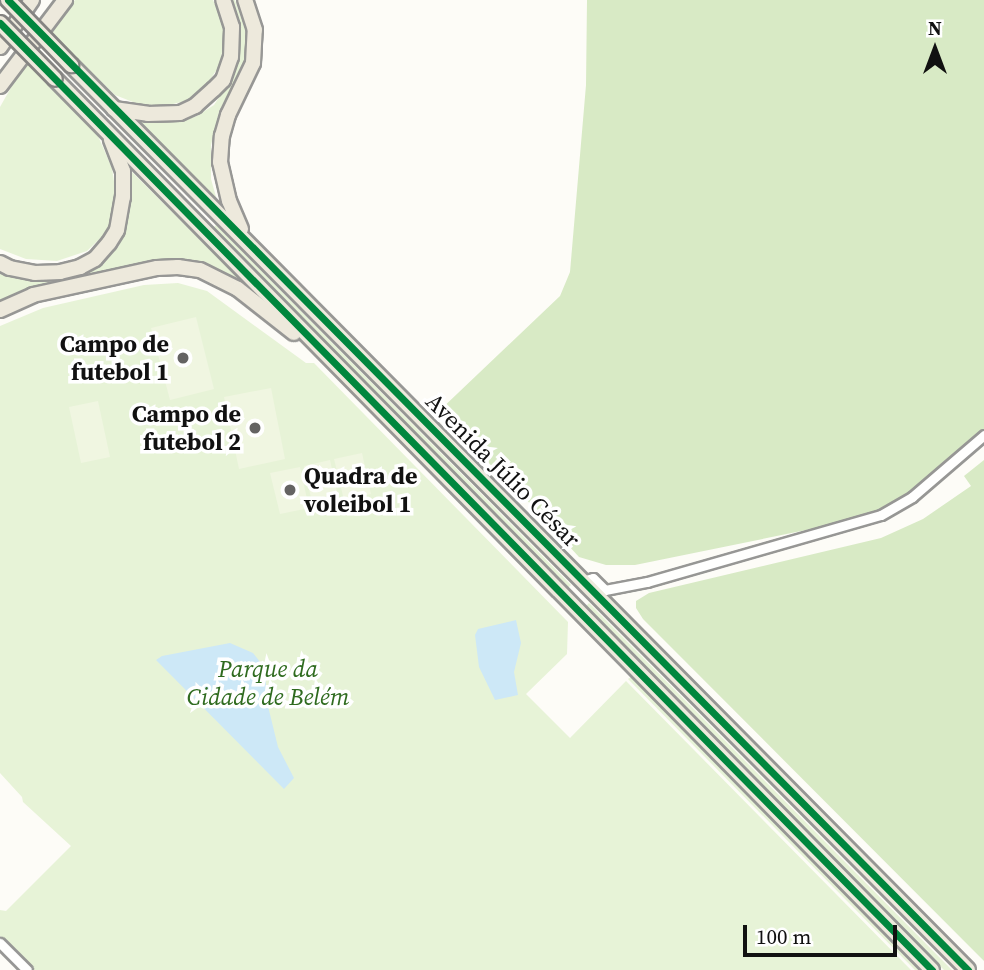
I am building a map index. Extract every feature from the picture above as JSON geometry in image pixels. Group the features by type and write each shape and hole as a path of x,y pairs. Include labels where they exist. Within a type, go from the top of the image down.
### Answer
{"main road":[{"name":"Avenida Júlio César","path":"8,0 585,580 968,970"},
{"path":"0,47 32,0"},
{"path":"0,95 3,82 65,0"},
{"path":"114,109 148,114 180,113 195,106 223,80 231,57 232,27 223,0"},
{"path":"244,237 229,201 220,162 222,136 228,115 253,63 255,30 245,0"},
{"name":"Avenida Júlio César","path":"0,23 932,970"},
{"path":"0,262 10,268 36,273 60,272 80,267 95,259 109,243 117,230 123,197 123,171 109,135"},
{"path":"0,310 33,295 157,268 200,270 238,289 339,368"}],"street":[{"path":"585,580 593,578 605,590 647,582 881,515 912,497 984,435"},
{"path":"0,943 27,970"}],"green space":[{"path":"75,0 213,0 226,28 220,65 207,84 189,100 165,106 138,104 115,95 49,31"},
{"path":"230,0 235,0 245,29 246,58 219,112 211,145 211,179 218,204 134,119 159,122 195,117 214,105 233,76 240,46 237,18"},
{"path":"587,0 984,0 984,434 905,497 860,519 635,565 606,565 579,557 523,496 437,413 560,296 570,272 586,85"},
{"path":"26,61 98,136 112,168 116,195 111,228 87,251 57,261 26,259 0,249 0,107"},
{"path":"130,170 240,280 190,263 150,263 16,293 0,301 0,273 33,282 62,278 103,263 119,246 129,212"},
{"path":"216,225 571,585 567,589 212,229"},
{"name":"Parque da Cidade de Belém","path":"178,283 207,291 306,363 314,363 568,622 567,654 526,694 570,738 626,681 911,970 34,970 0,936 0,910 6,911 71,846 23,802 22,797 0,773 0,326 43,308 144,285"},
{"name":"Campo de futebol 1","path":"196,317 214,389 170,400 151,328"},
{"name":"Campo de futebol 2","path":"271,388 285,459 239,469 224,397"},
{"path":"98,401 110,457 81,463 69,407"},
{"path":"362,453 371,494 344,500 334,459"},
{"path":"330,460 339,501 313,507 304,466"},
{"path":"984,460 984,961 643,619 636,608 636,601 649,593 881,538 923,519 971,486 964,476"},
{"name":"Quadra de voleibol 1","path":"300,467 309,508 280,514 270,473"},
{"path":"589,603 952,970 944,970 585,607"},
{"path":"631,677 921,970 915,970 628,679"}],"water":[{"path":"516,620 521,643 514,672 518,695 495,700 479,667 475,635 478,629"},
{"path":"230,643 253,653 265,668 267,702 278,747 294,778 284,789 156,660 162,656"}],"cycle path":[{"path":"8,0 968,970"},
{"path":"0,23 932,970"}],"place":[{"name":"Campo de futebol 1","path":"183,358"},
{"name":"Campo de futebol 2","path":"255,428"},
{"name":"Quadra de voleibol 1","path":"290,490"}]}
